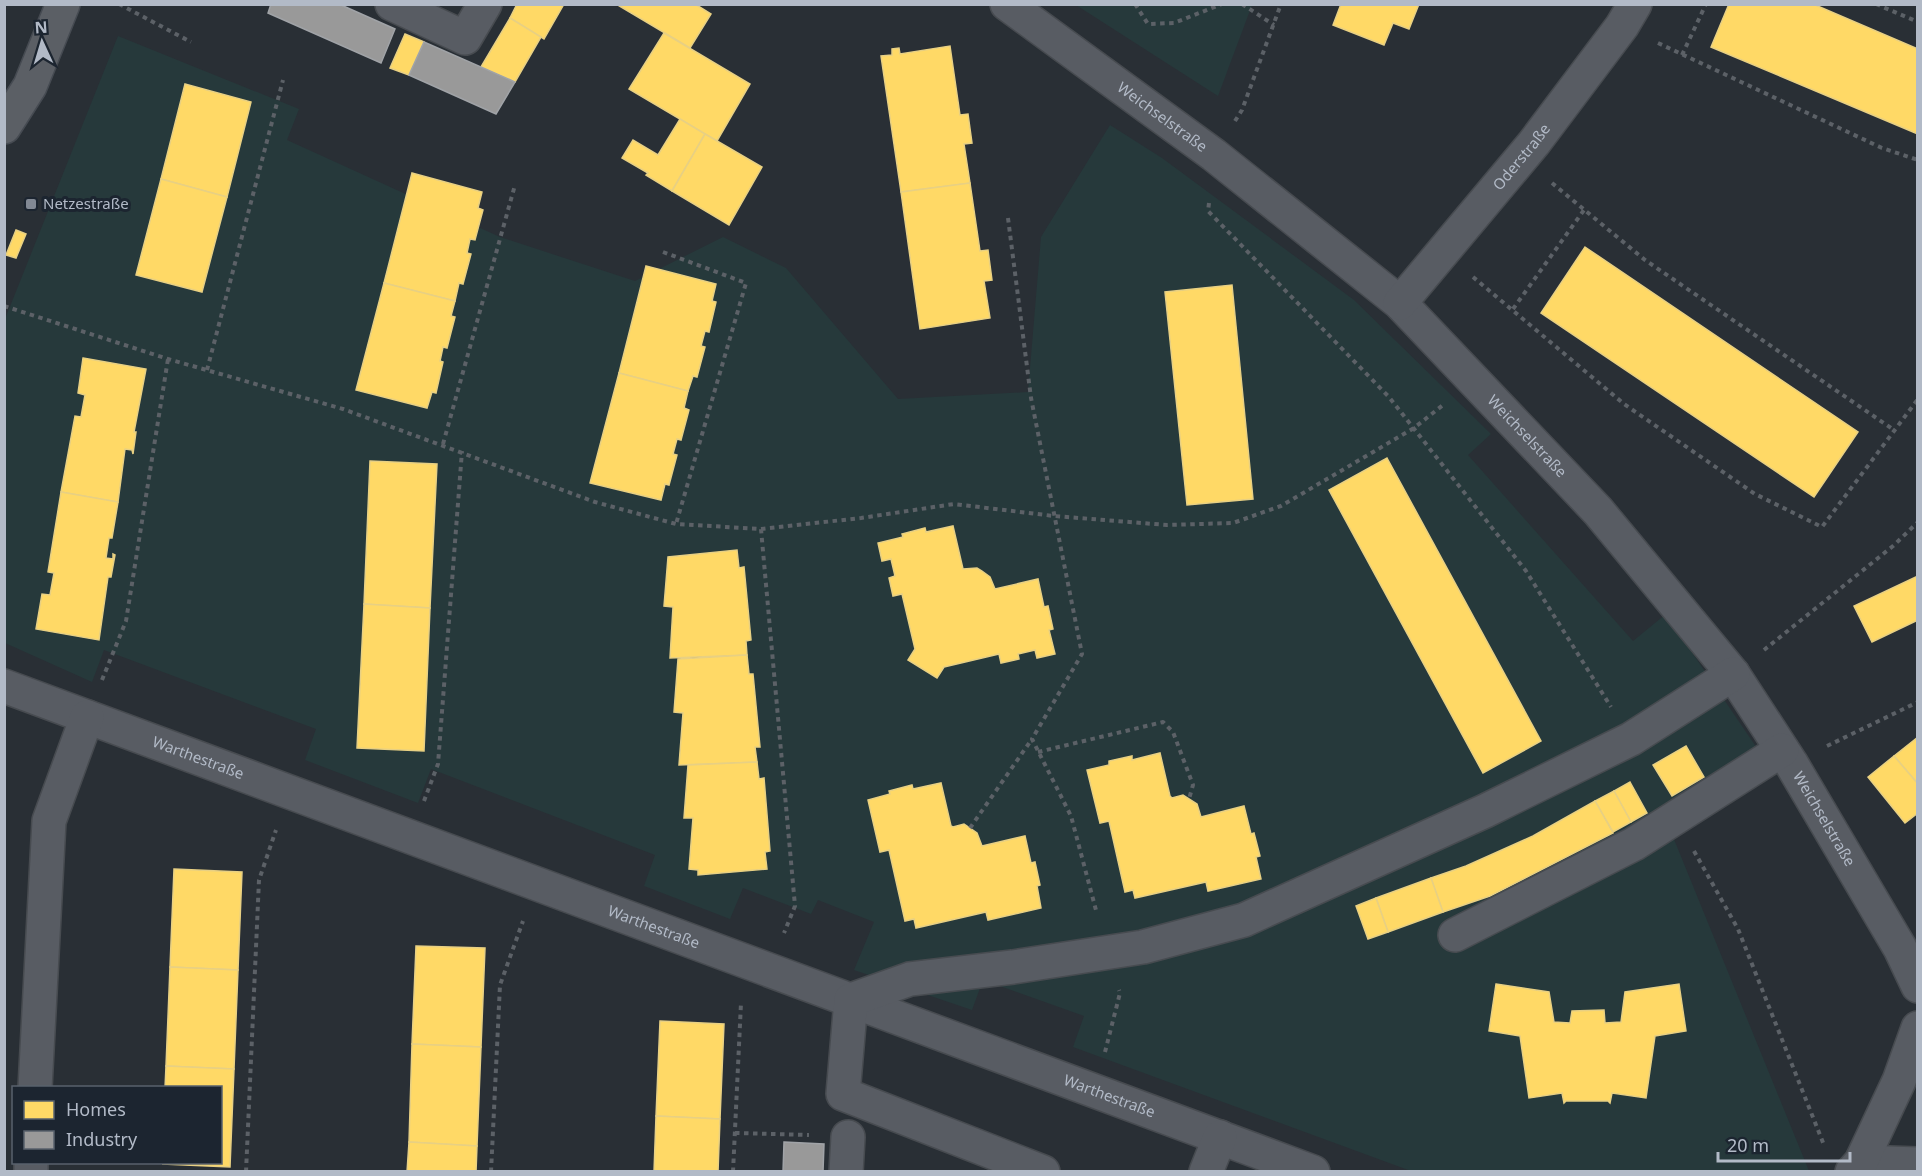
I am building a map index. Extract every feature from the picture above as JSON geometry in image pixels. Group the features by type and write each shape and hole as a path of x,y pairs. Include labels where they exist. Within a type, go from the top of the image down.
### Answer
{"main road":[{"path":"4,127 30,86 63,4"}],"street":[{"path":"392,4 465,38 485,4"},
{"name":"Weichselstraße","path":"1007,5 1214,155 1400,303 1598,511 1733,674 1786,757 1900,948 1917,986"},
{"name":"Oderstraße","path":"1400,303 1521,158 1628,15"},
{"path":"1043,1172 843,1094 851,1000 910,979 1013,967 1143,947 1244,920 1485,811 1631,739 1733,674"},
{"name":"Warthestraße","path":"4,686 1313,1172"},
{"path":"35,1086 49,821 87,717"},
{"path":"1455,935 1634,844 1786,757"},
{"path":"1917,1028 1899,1081 1857,1167 1917,1164"},
{"path":"846,1172 848,1137"},
{"path":"1206,1172 1220,1137"}],"path":[{"path":"119,4 191,42"},
{"path":"1135,4 1148,24 1174,23 1222,4"},
{"path":"1242,4 1274,25"},
{"path":"1281,4 1242,110 1214,155 1208,211 1389,397 1414,428 1526,571 1631,739"},
{"path":"1682,55 1706,4"},
{"path":"1876,4 1917,22"},
{"path":"1628,15 1682,55 1881,148 1917,160"},
{"path":"207,370 283,80"},
{"path":"1521,158 1645,260 1894,430"},
{"path":"443,444 515,185"},
{"path":"1512,309 1584,210"},
{"path":"970,828 1032,739 1082,654 1031,398 1008,218"},
{"path":"1443,251 1624,404 1755,494 1821,527 1917,399"},
{"path":"663,252 746,283 676,524"},
{"path":"4,306 168,359 343,409 595,502 676,524 761,529 861,518 954,504 1054,516 1167,525 1233,523 1281,506 1414,428 1474,381"},
{"path":"87,717 126,621 168,359"},
{"path":"410,837 438,764 462,451"},
{"path":"1733,674 1893,546 1917,522"},
{"path":"733,1172 735,1133 756,965 795,906 761,529"},
{"path":"1786,757 1917,702"},
{"path":"1038,752 1163,722 1173,732 1193,785 1189,799"},
{"path":"1032,739 1071,816 1107,953 1120,993 1095,1091"},
{"path":"246,1172 259,880 289,792"},
{"path":"1676,818 1738,929 1827,1150"},
{"path":"491,1172 500,985 536,884"},
{"path":"735,1133 848,1137"}],"shaded area":[{"path":"1076,5 1252,5 1218,96"},
{"path":"118,36 299,109 287,140 500,237 635,281 723,237 786,268 898,399 1028,392 1041,237 1110,125 1162,158 1354,300 1491,434 1468,455 1633,641 1666,614 1765,760 1669,827 1809,1171 1411,1171 1073,1047 1084,1016 983,980 972,1010 854,970 874,922 818,900 811,914 743,888 730,919 644,886 655,855 431,769 418,803 305,760 316,729 104,650 92,682 5,643 5,319"}],"building: Homes":[{"path":"517,4 564,4 544,39 510,18"},
{"path":"616,4 695,4 711,14 690,48"},
{"path":"1341,4 1419,4 1409,29 1393,23 1384,45 1333,25"},
{"path":"1729,4 1813,4 1918,49 1918,134 1711,47"},
{"path":"510,18 541,37 515,82 481,67"},
{"path":"664,33 750,84 717,141 629,89"},
{"path":"405,34 424,42 409,75 390,68"},
{"path":"950,46 960,115 968,114 972,143 964,144 970,183 901,192 881,56 892,55 892,49 899,48 900,54"},
{"path":"185,84 251,102 227,197 161,179"},
{"path":"680,119 705,134 672,191 646,175 648,173 622,158 633,140 658,155"},
{"path":"705,134 762,167 729,225 672,191"},
{"path":"412,173 482,192 478,208 483,210 475,240 470,239 467,253 471,254 463,284 459,283 455,301 384,283"},
{"path":"161,179 227,197 202,292 136,275"},
{"path":"970,183 980,251 988,250 992,280 984,281 990,318 920,329 901,192"},
{"path":"16,230 26,234 16,258 6,255"},
{"path":"1585,247 1858,432 1814,497 1541,313"},
{"path":"646,266 716,284 712,301 716,302 709,332 705,331 701,346 705,347 697,377 693,376 688,391 619,373"},
{"path":"384,283 455,301 451,316 455,317 447,348 443,347 440,361 443,362 436,393 432,392 427,408 356,390"},
{"path":"1232,285 1253,499 1187,505 1165,292"},
{"path":"83,358 146,369 134,432 136,432 133,454 132,450 125,449 118,502 61,492 75,416 81,417 85,395 78,393"},
{"path":"619,373 688,391 684,408 689,410 681,440 677,439 673,454 677,455 669,485 665,484 661,500 590,483"},
{"path":"1387,458 1541,741 1483,773 1329,490"},
{"path":"370,461 437,464 430,608 364,604"},
{"path":"61,492 118,502 106,558 113,559 113,554 115,555 111,577 108,577 99,640 36,629 42,594 50,595 54,573 48,572"},
{"path":"953,526 963,569 977,568 982,571 990,577 995,589 1038,579 1044,607 1048,606 1053,629 1049,630 1055,654 1037,658 1035,650 1018,654 1019,659 1001,663 999,654 944,667 937,678 908,660 915,649 902,594 893,596 889,578 895,576 891,559 882,561 878,543 903,537 902,534 925,528 926,532"},
{"path":"737,550 739,568 744,567 751,640 746,641 747,655 670,658 673,607 664,606 668,557"},
{"path":"1918,576 1918,620 1872,642 1854,606"},
{"path":"364,604 430,608 424,751 357,748"},
{"path":"747,655 749,674 753,674 760,747 755,747 757,762 679,765 683,713 674,712 678,659"},
{"path":"1918,737 1918,784 1894,756"},
{"path":"1686,746 1704,777 1672,796 1653,765"},
{"path":"1160,753 1170,796 1172,798 1183,795 1197,804 1201,817 1244,806 1251,834 1254,833 1260,856 1256,857 1261,879 1208,891 1206,882 1135,898 1133,890 1125,892 1109,821 1100,823 1087,770 1109,765 1109,761 1132,756 1132,760"},
{"path":"1894,756 1918,784 1918,813 1905,823 1868,777"},
{"path":"757,762 759,779 764,778 770,851 765,852 767,869 698,875 698,870 689,869 693,818 684,818 688,765"},
{"path":"1630,782 1647,813 1631,822 1614,791"},
{"path":"941,783 951,826 964,824 977,833 982,846 1025,836 1031,863 1035,862 1040,885 1037,886 1041,908 988,920 986,912 916,928 914,919 905,921 889,850 880,852 868,800 912,785 913,789"},
{"path":"1614,791 1631,822 1613,832 1595,801"},
{"path":"1595,801 1613,833 1490,896 1443,912 1431,878 1466,866 1533,836"},
{"path":"174,869 242,872 238,970 170,967"},
{"path":"1431,878 1443,912 1388,932 1376,898"},
{"path":"1376,898 1388,932 1368,939 1356,906"},
{"path":"416,946 485,948 481,1047 412,1044"},
{"path":"170,967 238,970 234,1069 166,1066"},
{"path":"1496,984 1549,992 1554,1022 1570,1023 1572,1011 1604,1010 1605,1023 1621,1022 1625,992 1679,984 1686,1031 1655,1036 1646,1098 1612,1093 1610,1103 1608,1101 1566,1101 1564,1103 1562,1093 1529,1098 1520,1036 1489,1031"},
{"path":"660,1021 724,1024 720,1119 656,1116"},
{"path":"412,1044 481,1047 477,1146 409,1142"},
{"path":"166,1066 234,1069 230,1167 162,1164 222,1164 222,1086 165,1086"},
{"path":"656,1116 720,1119 718,1172 654,1172"},
{"path":"409,1142 477,1146 476,1172 407,1172"}],"building: Industry":[{"path":"271,4 339,4 395,29 381,63 268,13"},
{"path":"424,42 515,82 496,114 409,75"},
{"path":"784,1142 824,1144 823,1172 783,1172"}],"place":[{"name":"Netzestraße","path":"31,204"}]}
